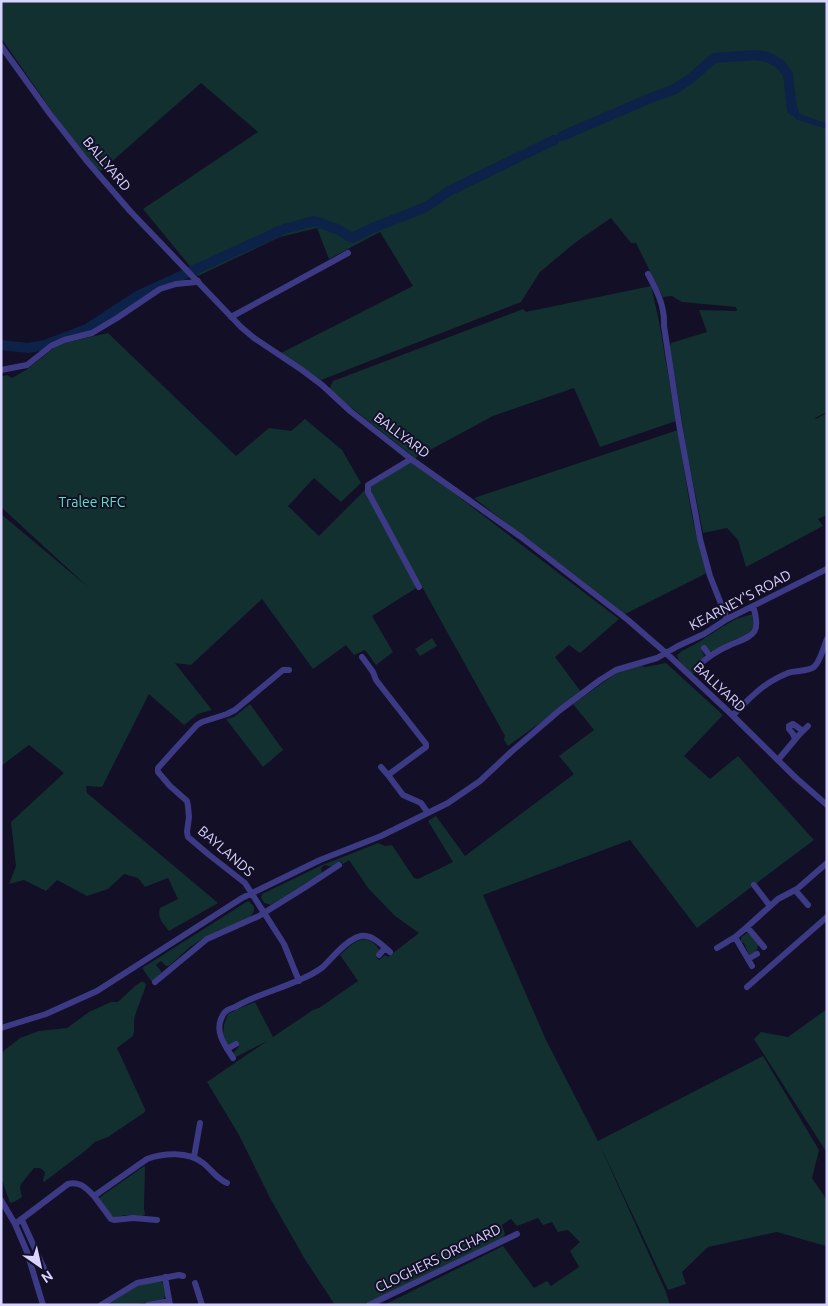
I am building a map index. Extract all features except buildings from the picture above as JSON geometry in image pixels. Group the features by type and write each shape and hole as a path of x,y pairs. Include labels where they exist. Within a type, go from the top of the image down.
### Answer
{"street":[{"name":"BALLYARD","path":"1,46 86,160 130,211 231,317 254,338 322,385 350,411 411,459 521,537 628,620 733,715 827,805"},
{"path":"231,317 348,253"},
{"path":"648,274 660,298 663,312 679,424 700,539 710,576 727,619"},
{"path":"1,370 27,364 51,346 64,340 92,333 160,289 176,284 196,282 196,279"},
{"path":"411,459 368,486 368,492 419,587"},
{"name":"KEARNEY'S ROAD","path":"1,1028 46,1014 97,991 252,892 320,860 381,836 448,803 480,780 560,710 616,670 657,658 788,587 827,569"},
{"path":"700,664 710,656 746,639 753,633 757,620 753,606"},
{"path":"733,715 759,689 775,679 790,672 808,670 814,667 827,639"},
{"path":"704,648 710,656"},
{"path":"362,657 373,672 376,680 426,744 426,746 388,775"},
{"name":"BAYLANDS","path":"252,892 245,882 188,837 189,817 187,801 162,778 158,768 202,722 235,710 283,670 289,670"},
{"path":"778,760 805,729 793,724 789,726 789,729 795,739"},
{"path":"381,767 403,795 421,803 428,813"},
{"path":"716,948 735,937 778,899 795,890 827,863"},
{"path":"155,982 207,939 264,913 339,865"},
{"path":"754,885 770,906"},
{"path":"795,890 808,906"},
{"path":"252,892 284,944 299,981"},
{"path":"747,987 827,917"},
{"path":"747,927 764,947"},
{"path":"233,1058 219,1031 220,1020 225,1012 240,1004 299,981 322,968 334,954 354,938 367,935 371,937 388,950 379,955"},
{"path":"735,937 752,966"},
{"path":"748,959 757,954"},
{"path":"227,1049 236,1044"},
{"path":"194,1157 200,1123"},
{"path":"94,1196 147,1159 169,1153 194,1157 220,1179 228,1183"},
{"path":"15,1224 68,1184 74,1183 79,1183 94,1196 114,1220 133,1218 157,1220"},
{"path":"1,1200 15,1224 27,1252 43,1305"},
{"path":"22,1220 46,1273"},
{"name":"CLOGHERS ORCHARD","path":"369,1305 517,1234"},
{"path":"101,1305 137,1282 179,1275 183,1276"},
{"path":"148,1305 170,1303 165,1277"},
{"path":"195,1283 202,1305"}],"green space":[{"path":"1,1 827,1 827,412 815,418 827,413 827,515 818,519 823,526 746,567 738,540 727,528 703,533 687,452 670,347 671,343 707,332 699,310 737,311 736,307 682,302 672,296 663,297 636,243 631,243 611,218 576,242 540,272 521,302 321,380 281,353 413,286 380,232 329,259 317,228 280,237 198,276 143,209 258,132 201,83 101,171 86,160 1,38"},
{"path":"651,286 676,421 600,447 574,388 493,416 415,458 329,390 333,381 523,309 526,312"},
{"name":"Tralee RFC","path":"108,333 236,456 269,428 291,431 305,419 342,450 361,483 341,502 314,478 288,506 319,536 368,487 409,459 619,619 580,653 569,645 555,657 582,693 508,746 504,740 505,736 421,585 372,616 393,652 376,665 365,650 354,655 346,645 313,669 262,599 191,665 175,663 212,710 198,714 184,725 149,694 102,787 86,786 87,793 218,903 169,931 160,918 159,912 160,908 178,899 168,878 145,887 138,878 124,874 108,889 87,896 57,880 46,891 24,880 9,884 16,866 11,822 64,773 29,745 1,766 1,514 88,587 1,507 1,377 7,375 12,378 26,370 59,344"},
{"path":"678,430 693,520 707,573 625,614 474,498"},
{"path":"752,614 754,626 747,634 713,651 704,646 701,649 704,657 697,665 701,668 693,674 679,661 677,655 682,651 736,619"},
{"path":"432,638 437,646 420,656 415,649"},
{"path":"666,663 723,715 684,756 710,779 738,756 814,840 697,928 630,840 483,895 546,1040 598,1141 666,1292 670,1305 384,1305 503,1246 534,1288 547,1281 551,1286 579,1267 570,1251 580,1242 568,1230 558,1232 552,1222 543,1225 538,1218 517,1226 511,1219 502,1225 505,1234 502,1239 363,1305 335,1305 306,1261 270,1198 239,1135 207,1082 267,1041 236,1057 233,1053 239,1047 237,1042 228,1046 223,1034 228,1014 255,1002 273,1037 358,981 340,955 351,945 359,940 368,940 375,944 380,951 376,957 379,960 385,955 388,957 419,933 395,916 368,888 349,860 343,864 341,861 332,867 325,865 321,868 322,872 319,876 271,905 264,903 261,898 262,894 320,866 378,843 385,846 392,845 414,878 418,879 453,862 428,821 436,816 465,856 574,774 559,756 594,730 573,704 618,672 641,666"},
{"path":"250,704 283,750 263,767 226,719 234,717"},
{"path":"248,901 253,905 254,911 248,919 201,940 190,947 169,966 166,966 161,961 156,965 161,973 152,982 142,968"},
{"path":"747,933 759,945 757,952 749,955 744,943 741,942 741,937"},
{"path":"141,982 144,982 146,985 135,1016 133,1036 117,1048 145,1112 108,1137 95,1142 44,1182 45,1172 40,1168 34,1168 21,1184 22,1197 10,1203 1,1177 1,1053 20,1038 39,1031 67,1028 89,1012 111,1002 118,1002"},
{"path":"827,1009 827,1153 754,1039 761,1032 788,1037"},
{"path":"763,1056 819,1150 812,1178 827,1200 827,1245 777,1232 708,1247 682,1272 686,1284 668,1290 598,1141"},
{"path":"145,1166 145,1215 139,1217 125,1215 114,1218 99,1199 100,1197"},
{"path":"160,1281 164,1284 166,1296 163,1299 134,1305 107,1305 137,1286"}],"water":[{"path":"792,99 794,107 800,114 827,124 827,129 796,119 790,110 788,100"}],"waterway":[{"path":"562,136 673,90 690,79 714,58 755,55 768,57 780,64 788,74 792,110 794,111"},
{"path":"1,345 28,348 45,345 87,329 139,295 284,229 314,221 337,229 352,238 426,207 449,191 554,140"}]}
